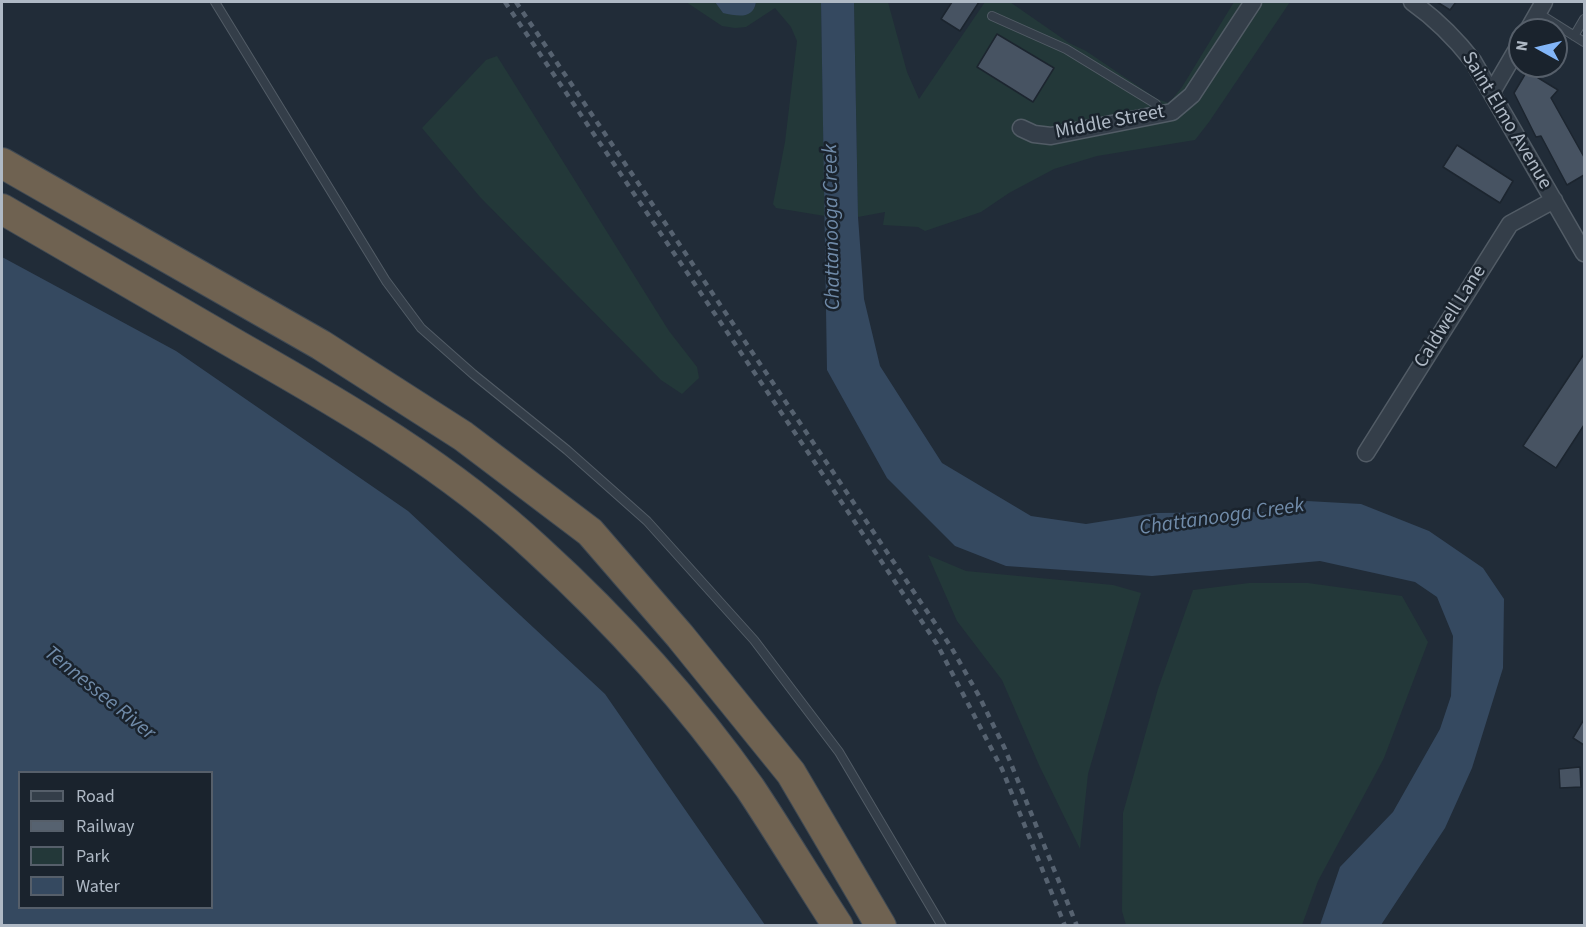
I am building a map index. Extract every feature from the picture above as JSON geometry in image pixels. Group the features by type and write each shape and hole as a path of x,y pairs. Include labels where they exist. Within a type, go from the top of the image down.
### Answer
{"highway":[{"path":"5,163 321,345 463,436 590,532 680,636 791,773 881,926"},
{"path":"2,210 305,384 408,448 473,495 537,548 623,634 671,687 749,788 838,926"}],"street":[{"name":"Middle Street","path":"1021,128 1034,134 1051,136 1172,112 1191,95 1253,2"},
{"name":"Saint Elmo Avenue","path":"1412,2 1430,15 1455,39 1473,61 1584,250"},
{"path":"1492,92 1508,65"},
{"name":"Caldwell Lane","path":"1366,453 1510,224 1554,200"}],"lane":[{"path":"215,2 386,281 421,328 473,374 567,450 647,521 754,640 839,752 942,926"},
{"path":"1541,7 1584,42"},
{"path":"992,16 1066,49 1156,104 1162,114"},
{"path":"1574,36 1584,19"}],"green space":[{"path":"686,2 715,2 723,13 755,7 756,2 821,2 825,216 776,208 773,204 785,142 797,41 791,27 775,8 746,27 722,26"},
{"path":"854,2 888,2 907,72 919,99 985,2 1010,2 1157,99 1169,103 1182,87 1234,2 1290,2 1195,140 1097,156 1054,169 1009,193 981,212 925,231 918,227 883,225 885,212 858,217"},
{"path":"497,56 669,331 697,367 699,378 682,394 661,380 480,197 422,128 486,60"},
{"path":"928,555 966,571 1113,585 1141,593 1088,774 1080,849 1039,765 1002,680 957,621"},
{"path":"1249,583 1308,583 1402,596 1428,642 1384,758 1318,881 1302,925 1126,925 1122,911 1123,813 1158,689 1193,590"}],"water":[{"path":"715,2 756,2 752,12 739,16 723,13"},
{"name":"Chattanooga Creek","path":"821,2 854,2 858,217 864,299 880,366 942,463 1031,516 1086,524 1156,513 1264,512 1307,501 1361,504 1429,531 1483,568 1504,599 1503,668 1472,768 1445,828 1381,925 1320,925 1340,867 1393,812 1440,729 1451,696 1453,636 1437,597 1415,582 1320,561 1152,576 1006,566 955,546 887,478 827,370"},
{"name":"Tennessee River","path":"2,257 176,351 408,511 605,694 765,925 2,925"}],"building":[{"path":"952,2 979,2 960,31 941,19"},
{"path":"1437,2 1456,2 1450,10"},
{"path":"997,34 1054,68 1033,102 977,67"},
{"path":"1523,78 1538,78 1558,90 1551,98 1584,157 1584,175 1567,185 1541,136 1536,137 1514,93"},
{"path":"1457,145 1513,181 1500,203 1443,167"},
{"path":"1584,354 1584,425 1556,468 1523,446"},
{"path":"1584,722 1584,745 1573,738"},
{"path":"1580,767 1581,787 1560,788 1559,769"}],"railway":[{"path":"505,2 937,644 1002,769 1065,926"},
{"path":"516,2 951,647 979,696 1005,749 1077,926"}]}
